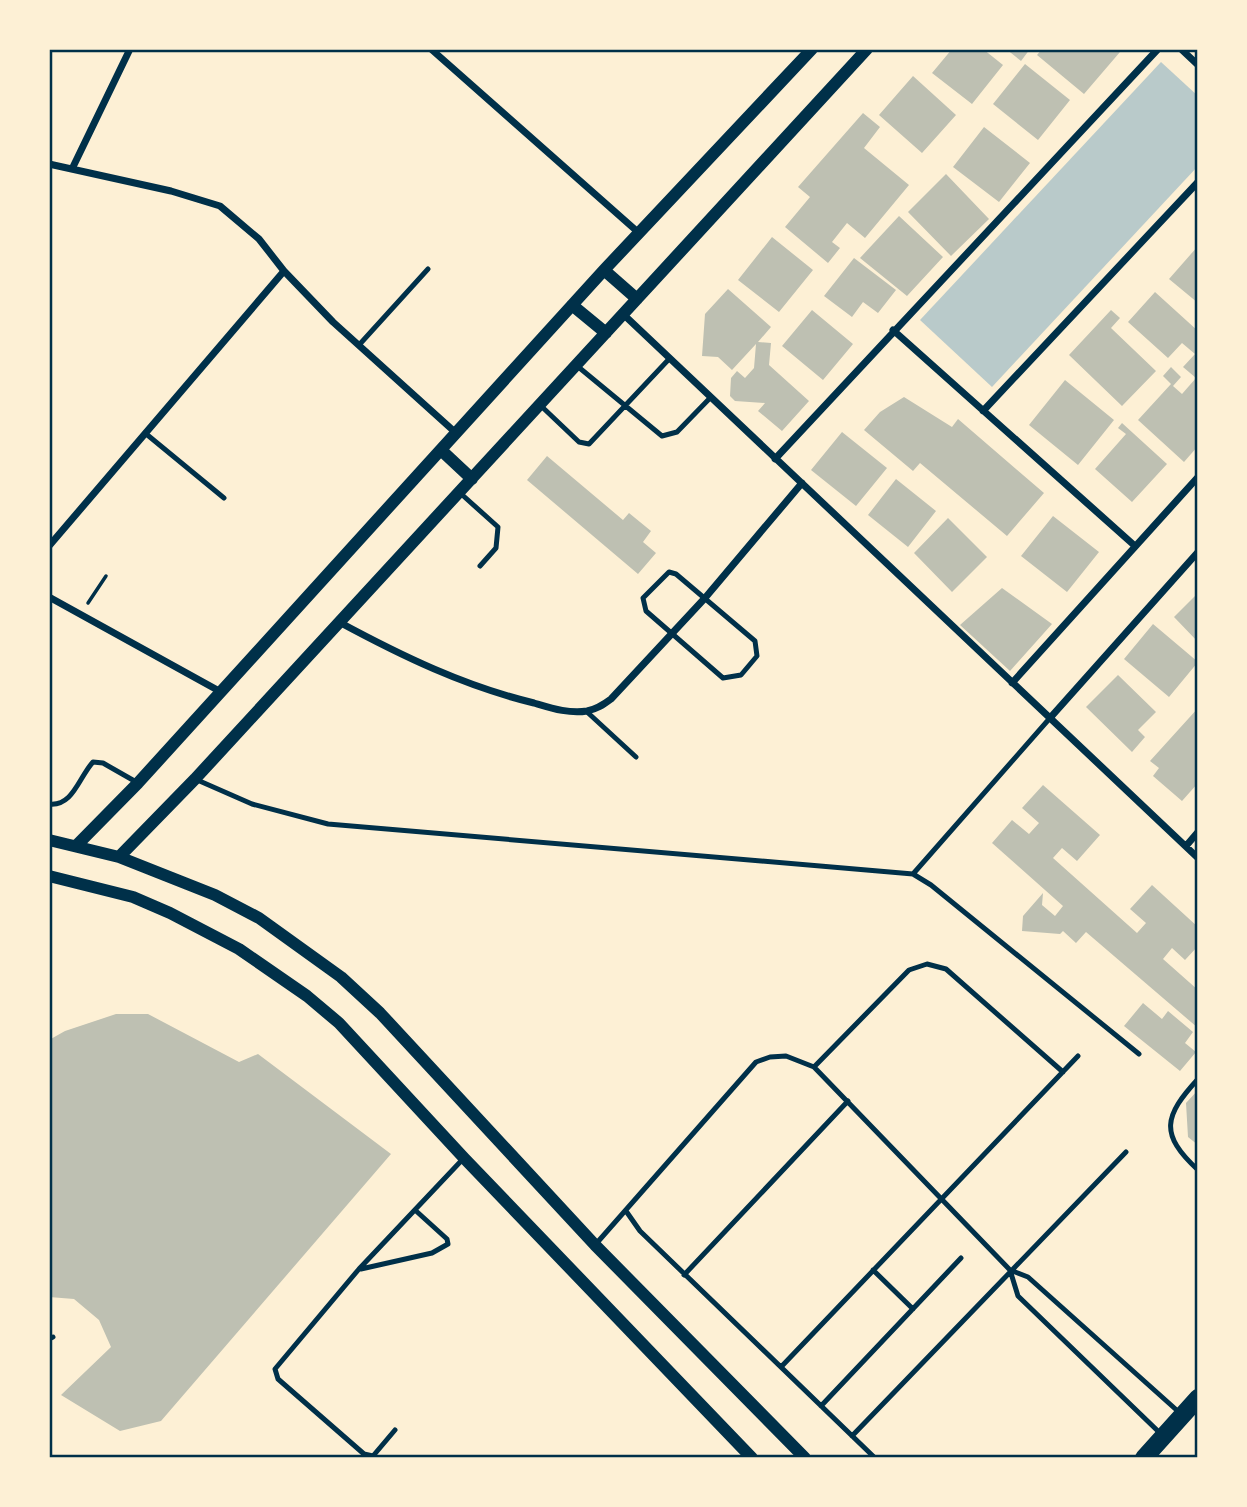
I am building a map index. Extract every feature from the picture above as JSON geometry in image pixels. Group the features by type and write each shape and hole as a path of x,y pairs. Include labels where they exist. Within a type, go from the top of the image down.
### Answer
{"highway":[{"path":"1144,1458 1198,1398"}],"street":[{"path":"72,169 130,49"},
{"path":"431,49 639,233"},
{"path":"119,857 195,779 867,49"},
{"path":"775,459 1158,49"},
{"path":"1181,49 1198,65"},
{"path":"76,846 138,783 804,52"},
{"path":"49,164 172,191 220,206 259,239 284,271 359,345 456,433"},
{"path":"983,411 1198,182"},
{"path":"604,270 637,299"},
{"path":"49,546 284,271"},
{"path":"572,305 606,333"},
{"path":"623,314 1198,858"},
{"path":"893,330 1135,547"},
{"path":"441,450 472,479"},
{"path":"1012,683 1198,477"},
{"path":"339,622 399,655 471,685 555,709 586,711 598,708 611,699 705,598 802,483"},
{"path":"1050,718 1198,552"},
{"path":"49,597 221,692"},
{"path":"1185,846 1198,832"},
{"path":"49,840 119,857 215,895 259,918 341,977 380,1013 595,1245 805,1458"},
{"path":"49,876 134,897 205,930 274,971 339,1023 464,1158 752,1458"}],"lane":[{"path":"359,345 428,269"},
{"path":"539,404 583,444 593,442 670,358"},
{"path":"576,365 656,434 667,436 677,432 711,397"},
{"path":"145,433 225,498"},
{"path":"459,492 498,527 496,548 480,566"},
{"path":"666,573 676,575 705,598 757,645 757,656 741,675 723,678 646,611 643,603 666,573"},
{"path":"586,711 636,757"},
{"path":"913,874 1050,718"},
{"path":"49,804 59,804 69,798 93,762 103,763 138,783"},
{"path":"195,779 252,804 328,824 857,872 913,874 931,885 1139,1054"},
{"path":"814,1067 909,970 927,964 937,965 953,975 1063,1072"},
{"path":"595,1245 756,1062 786,1056 814,1067 1010,1270 1028,1277 1182,1416"},
{"path":"781,1367 1078,1056"},
{"path":"1198,1079 1179,1100 1170,1123 1175,1147 1198,1170"},
{"path":"684,1275 848,1101"},
{"path":"852,1436 1126,1152"},
{"path":"395,1430 373,1456 364,1454 278,1379 275,1369 359,1269 464,1158"},
{"path":"359,1269 432,1253 448,1244 447,1239 415,1210"},
{"path":"626,1211 640,1231 684,1275 875,1458"},
{"path":"821,1406 961,1258"},
{"path":"873,1270 913,1309"},
{"path":"1010,1270 1018,1296 1164,1436"}],"path":[{"path":"80,615 106,576"}],"shaded area":[{"path":"1161,62 1198,96 1198,166 992,387 920,320"}],"building":[{"path":"952,49 983,49 1003,65 972,104 932,73"},
{"path":"1006,49 1030,49 1021,61"},
{"path":"1042,49 1116,49 1120,52 1084,94 1037,55"},
{"path":"1025,64 1070,100 1038,140 993,104"},
{"path":"913,76 956,115 922,153 879,115"},
{"path":"863,113 880,127 864,148 909,185 865,238 847,223 832,242 840,248 828,263 785,227 810,197 798,187"},
{"path":"984,127 1030,163 999,202 953,167"},
{"path":"946,174 989,219 951,256 908,212"},
{"path":"899,216 943,257 907,296 860,258"},
{"path":"772,237 813,270 779,312 738,280"},
{"path":"1198,246 1198,303 1169,279"},
{"path":"854,258 896,290 878,313 863,302 852,317 824,296"},
{"path":"728,289 771,327 758,342 771,343 769,365 809,401 782,431 758,411 765,403 735,401 730,396 731,378 737,371 745,378 754,368 756,344 732,370 718,357 702,356 705,314"},
{"path":"1155,292 1198,331 1198,446 1184,462 1138,420 1171,384 1163,376 1171,367 1181,377 1173,386 1182,394 1196,378 1183,367 1195,354 1182,343 1168,358 1128,322"},
{"path":"812,310 853,344 823,380 782,346"},
{"path":"1111,310 1120,318 1111,328 1156,371 1122,406 1069,355"},
{"path":"1065,380 1114,420 1078,465 1029,425"},
{"path":"904,397 952,427 958,419 1044,493 1007,536 920,463 913,471 864,430 880,412"},
{"path":"1122,423 1167,464 1132,502 1095,469 1126,434 1118,428"},
{"path":"842,432 887,468 856,506 811,470"},
{"path":"547,456 623,520 629,513 651,531 643,542 656,553 638,574 527,480"},
{"path":"896,479 936,511 908,547 868,515"},
{"path":"1053,516 1099,552 1067,592 1021,556"},
{"path":"948,518 987,557 952,592 914,553"},
{"path":"1002,588 1052,624 1010,671 960,625"},
{"path":"1198,593 1198,642 1174,617"},
{"path":"1153,624 1198,662 1169,697 1124,659"},
{"path":"1118,675 1156,712 1138,730 1145,737 1132,752 1086,707"},
{"path":"1198,708 1198,783 1182,801 1153,776 1159,768 1150,761"},
{"path":"1043,785 1100,835 1077,861 1062,848 1053,858 1137,933 1146,923 1130,909 1152,885 1198,927 1198,946 1185,960 1172,948 1163,959 1198,990 1198,1028 1086,932 1076,943 1063,931 1060,934 1022,931 1023,916 1043,893 1042,905 1055,916 1063,906 992,843 1012,820 1029,834 1039,823 1022,808"},
{"path":"1143,1003 1162,1019 1168,1011 1193,1032 1185,1043 1196,1052 1180,1071 1124,1026"},
{"path":"116,1014 148,1014 239,1062 258,1054 391,1154 161,1421 120,1431 61,1395 111,1347 99,1320 74,1299 49,1297 49,1040 65,1031"},
{"path":"1198,1090 1198,1145 1188,1137 1186,1103"}]}
